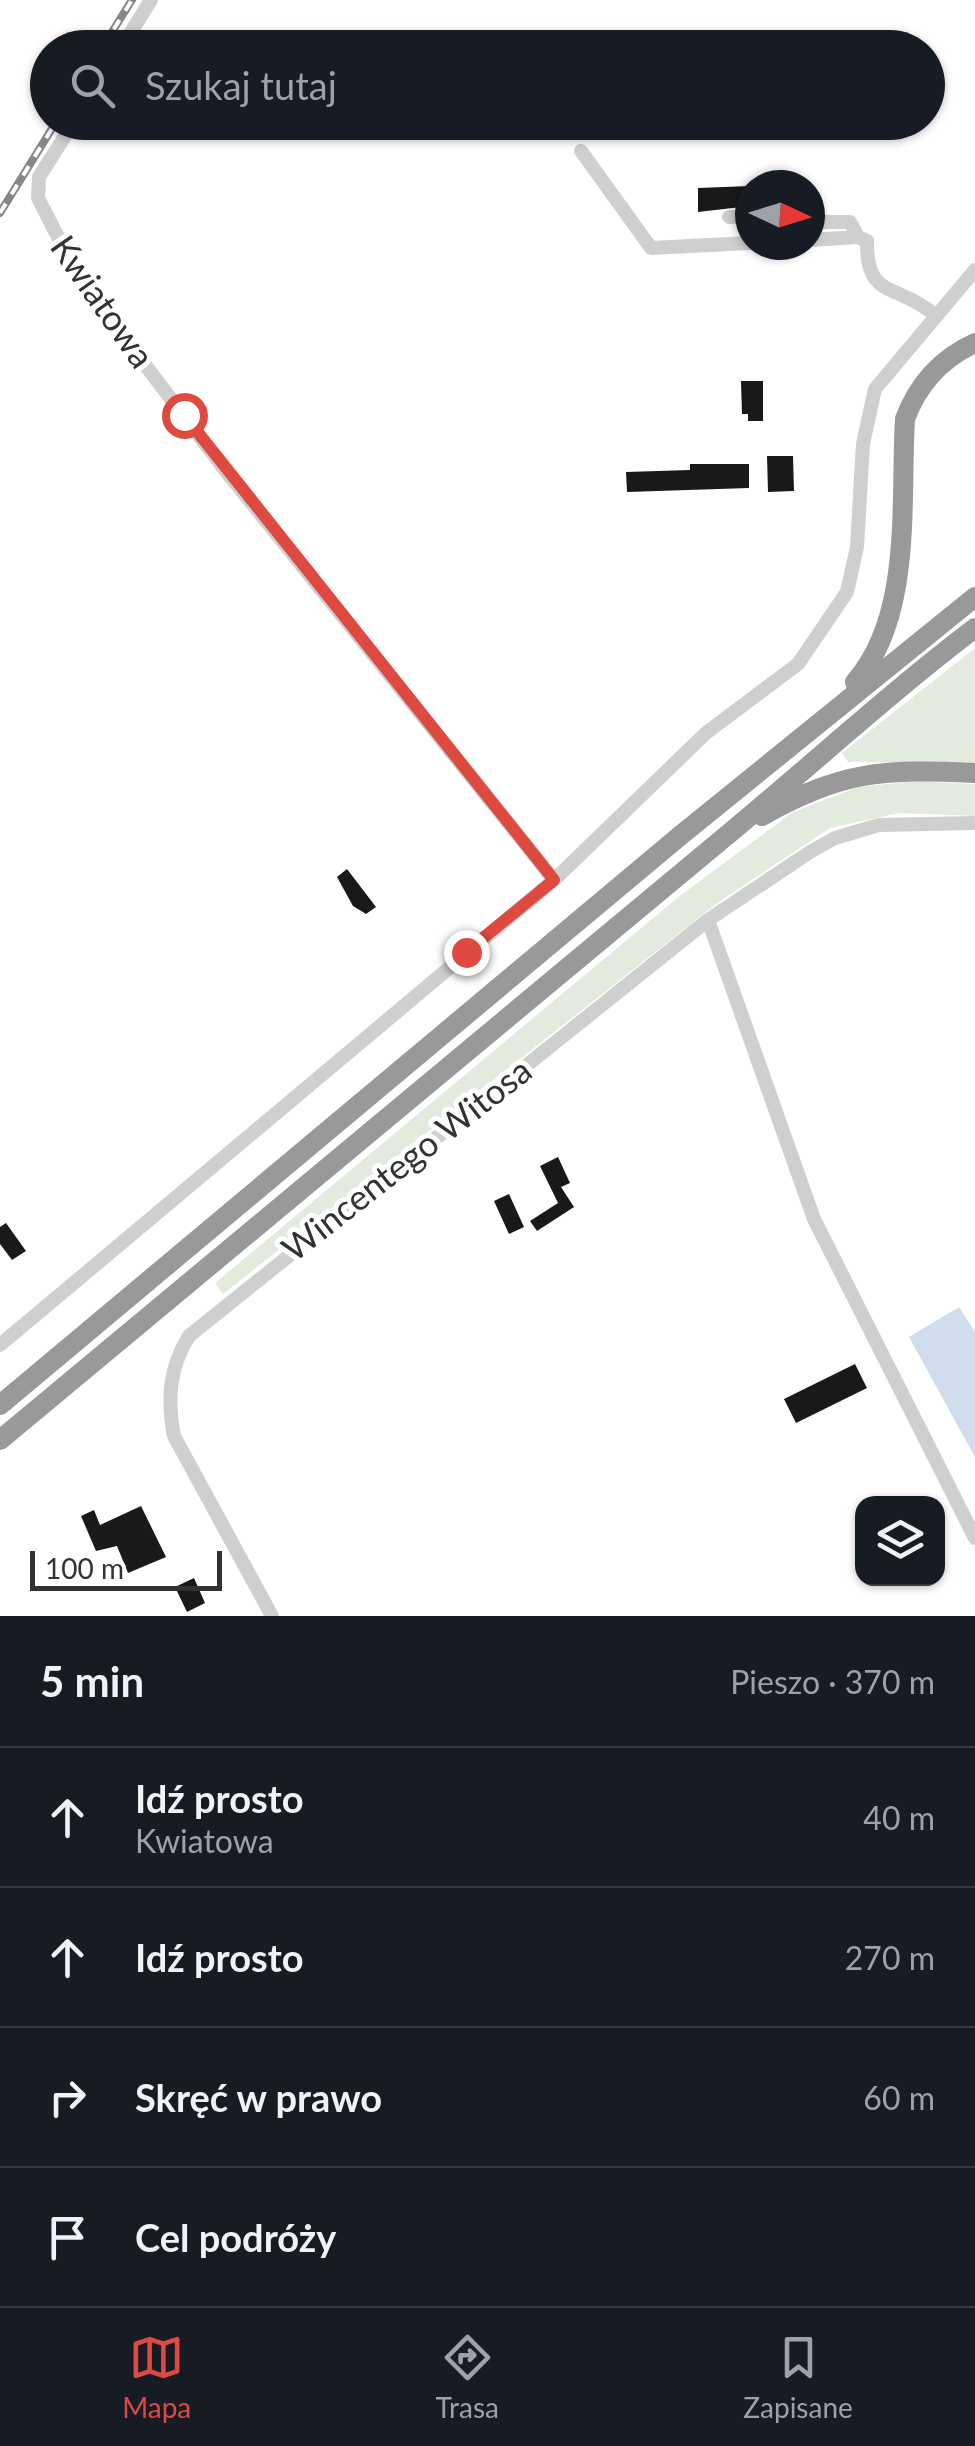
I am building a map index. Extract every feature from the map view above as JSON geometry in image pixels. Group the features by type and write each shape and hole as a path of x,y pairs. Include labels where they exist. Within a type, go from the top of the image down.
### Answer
{"highway":[{"path":"827,714 864,672 891,606 905,419 914,396 938,366 975,342"},
{"path":"0,1405 827,714 975,598"},
{"path":"0,1440 538,988 722,840 880,702 975,628"},
{"path":"722,840 804,792 853,776 904,770 975,774"}],"street":[{"path":"132,30 151,0"},
{"name":"Kwiatowa","path":"63,140 40,177 38,198 79,278 226,470 554,880"},
{"path":"581,151 651,248 735,244"},
{"path":"729,217 735,217"},
{"path":"825,222 850,222 858,237"},
{"path":"825,239 858,237 868,241 867,268 872,280 935,315"},
{"path":"0,1346 554,880 706,734 798,664 847,592 857,547 863,444 875,390 975,270"},
{"name":"Wincentego Witosa","path":"272,1616 174,1436 168,1403 172,1373 189,1336 708,920 834,838 903,823 975,824"},
{"path":"708,920 814,1219 975,1538"}],"shaded area":[{"path":"975,648 975,763 848,762 842,753"},
{"path":"917,781 975,784 975,816 899,813 830,828 716,904 223,1294 215,1283 681,895 793,812 858,787"}],"water":[{"path":"959,1307 975,1332 975,1457 909,1337"}],"building":[{"path":"735,187 735,208 698,212 698,188"},
{"path":"741,381 763,381 763,421 748,421 748,414 742,414"},
{"path":"767,456 793,456 794,491 768,492"},
{"path":"690,464 749,464 749,488 627,492 626,472 690,470"},
{"path":"347,869 376,907 366,914 353,906 337,877"},
{"path":"558,1157 570,1183 561,1187 574,1207 537,1231 530,1221 558,1203 540,1166"},
{"path":"509,1194 524,1227 509,1234 494,1201"},
{"path":"6,1223 26,1251 12,1260 0,1244 0,1227"},
{"path":"855,1364 867,1388 796,1423 784,1399"},
{"path":"141,1506 166,1557 128,1573 117,1546 96,1551 81,1516 94,1510 100,1525"},
{"path":"194,1578 205,1603 187,1612 175,1587"}],"railway":[{"path":"113,30 132,0"},
{"path":"0,213 45,140"}],"route":[{"path":"184,415 554,880 466,952"}]}
